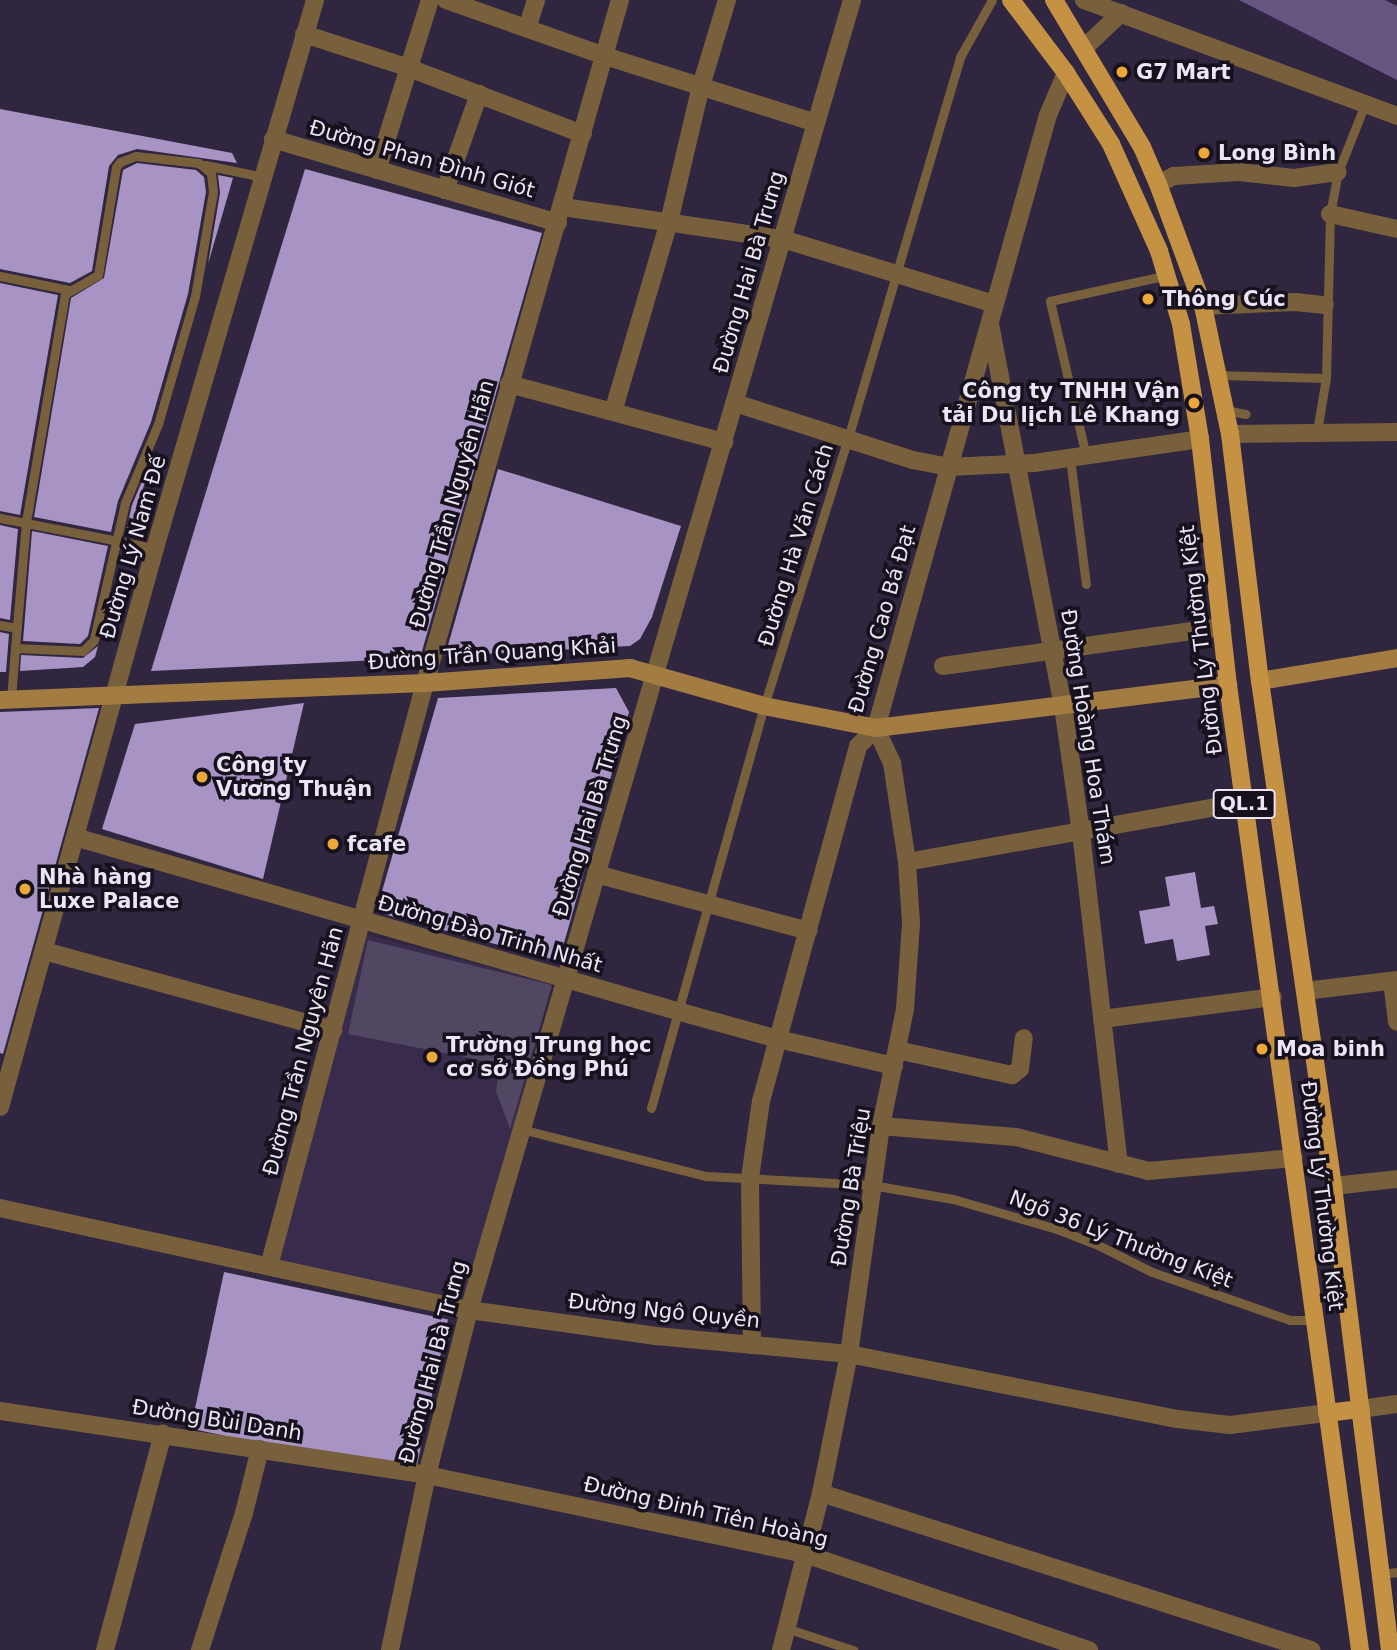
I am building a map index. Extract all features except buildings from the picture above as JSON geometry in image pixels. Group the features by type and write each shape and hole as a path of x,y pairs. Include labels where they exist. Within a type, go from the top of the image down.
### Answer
{"main road":[{"name":"Đường Lý Thường Kiệt","path":"1011,0 1066,72 1111,144 1159,251 1181,324 1200,439 1228,685 1273,997 1360,1650"},
{"name":"Đường Lý Thường Kiệt","path":"1054,0 1142,148 1158,184 1203,306 1218,375 1230,434 1260,681 1333,1186 1361,1409 1389,1573 1390,1650"},
{"path":"1228,685 1397,661"},
{"name":"Đường Trần Quang Khải","path":"5,700 425,683 630,668 657,673 764,706 876,728 1228,685"},
{"path":"1273,997 1304,991"},
{"path":"1280,1049 1312,1044"},
{"path":"1327,1413 1361,1409"}],"street":[{"name":"Đường Lý Nam Đế","path":"1,1101 155,548 315,0"},
{"path":"377,170 430,0"},
{"path":"446,0 605,56 816,123"},
{"path":"527,28 536,0"},
{"name":"Đường Trần Nguyên Hãn","path":"269,1266 425,683 620,0"},
{"path":"613,412 669,222 701,86 727,0"},
{"name":"Đường Hai Bà Trưng","path":"390,1650 427,1475 469,1310 852,0"},
{"path":"1084,0 1366,102 1397,116"},
{"path":"1084,48 1121,13"},
{"path":"304,34 409,68 583,134"},
{"name":"Đường Cao Bá Đạt","path":"752,1345 750,1178 755,1130 858,746 876,728 1048,115 1066,72"},
{"path":"445,190 479,94"},
{"name":"Đường Phan Đình Giót","path":"274,139 445,190 560,215 669,222 783,239 896,274 992,312"},
{"path":"1158,184 1174,176 1240,172 1294,178 1338,172"},
{"path":"1330,214 1397,229"},
{"path":"1203,306 1295,302 1325,306"},
{"name":"Đường Hoàng Hoa Thám","path":"992,312 1063,706 1082,832 1119,1164"},
{"path":"509,384 724,442"},
{"path":"735,403 913,460 948,467 1018,464 1200,439"},
{"path":"1230,434 1397,432"},
{"path":"943,666 1222,627"},
{"name":"Đường Bà Triệu","path":"781,1650 821,1493 849,1354 881,1126 896,1058 910,957 907,862 892,764 876,728"},
{"path":"907,862 1244,802"},
{"name":"Đường Đào Trinh Nhất","path":"75,837 778,1040 1012,1074 1020,1069 1024,1038"},
{"path":"596,874 808,931"},
{"path":"44,951 333,1030"},
{"path":"1304,991 1395,980 1397,1021"},
{"path":"1102,1019 1273,997"},
{"path":"881,1126 1016,1138 1148,1171 1293,1158"},
{"path":"1333,1186 1397,1179"},
{"name":"Đường Ngô Quyền","path":"0,1209 469,1310 656,1336 849,1354 1178,1419 1230,1425 1327,1413"},
{"path":"1361,1409 1397,1404"},
{"name":"Đường Bùi Danh","path":"0,1411 427,1475"},
{"path":"105,1650 163,1434"},
{"path":"200,1650 244,1513 260,1449"},
{"name":"Đường Đinh Tiên Hoàng","path":"427,1475 804,1554 1090,1650"},
{"path":"821,1493 1311,1650"}],"lane":[{"name":"Đường Hà Văn Cách","path":"650,1108 764,706 848,438 960,57 992,0"},
{"path":"1317,431 1326,378 1325,306 1330,214 1338,172 1366,102"},
{"path":"0,276 69,290 94,280 98,275 116,167 120,162 136,156 205,165 263,177"},
{"path":"15,648 74,652 89,647 94,640 119,541 125,503 154,437 195,296 213,192 211,173 205,165"},
{"path":"1086,584 1078,457 1050,301 1167,275"},
{"path":"5,700 15,648 26,522 62,307 69,290"},
{"path":"1218,375 1326,378"},
{"path":"1225,410 1247,415"},
{"path":"0,518 155,548"},
{"path":"0,625 17,628"},
{"name":"Ngõ 36 Lý Thường Kiệt","path":"521,1129 706,1176 872,1185 953,1199 1005,1213 1098,1245 1152,1272 1218,1296 1290,1320 1315,1320"},
{"path":"786,1628 853,1650"}],"shaded area":[{"path":"1239,0 1385,0 1397,6 1397,80"},
{"name":"Trường Trung học cơ sở Đồng Phú","path":"365,934 552,984 465,1310 278,1260"},
{"path":"368,940 552,985 510,1129 496,1091 500,1064 348,1034"}],"place":[{"name":"G7 Mart","path":"1122,72"},
{"name":"Long Bình","path":"1204,153"},
{"name":"Thông Cúc","path":"1148,299"},
{"name":"Công ty TNHH Vận tải Du lịch Lê Khang","path":"1194,403"},
{"name":"Công ty Vương Thuận","path":"202,777"},
{"name":"fcafe","path":"333,844"},
{"name":"Nhà hàng Luxe Palace","path":"25,889"},
{"name":"Moa binh","path":"1262,1049"},
{"name":"Trường Trung học cơ sở Đồng Phú","path":"432,1057"}]}
